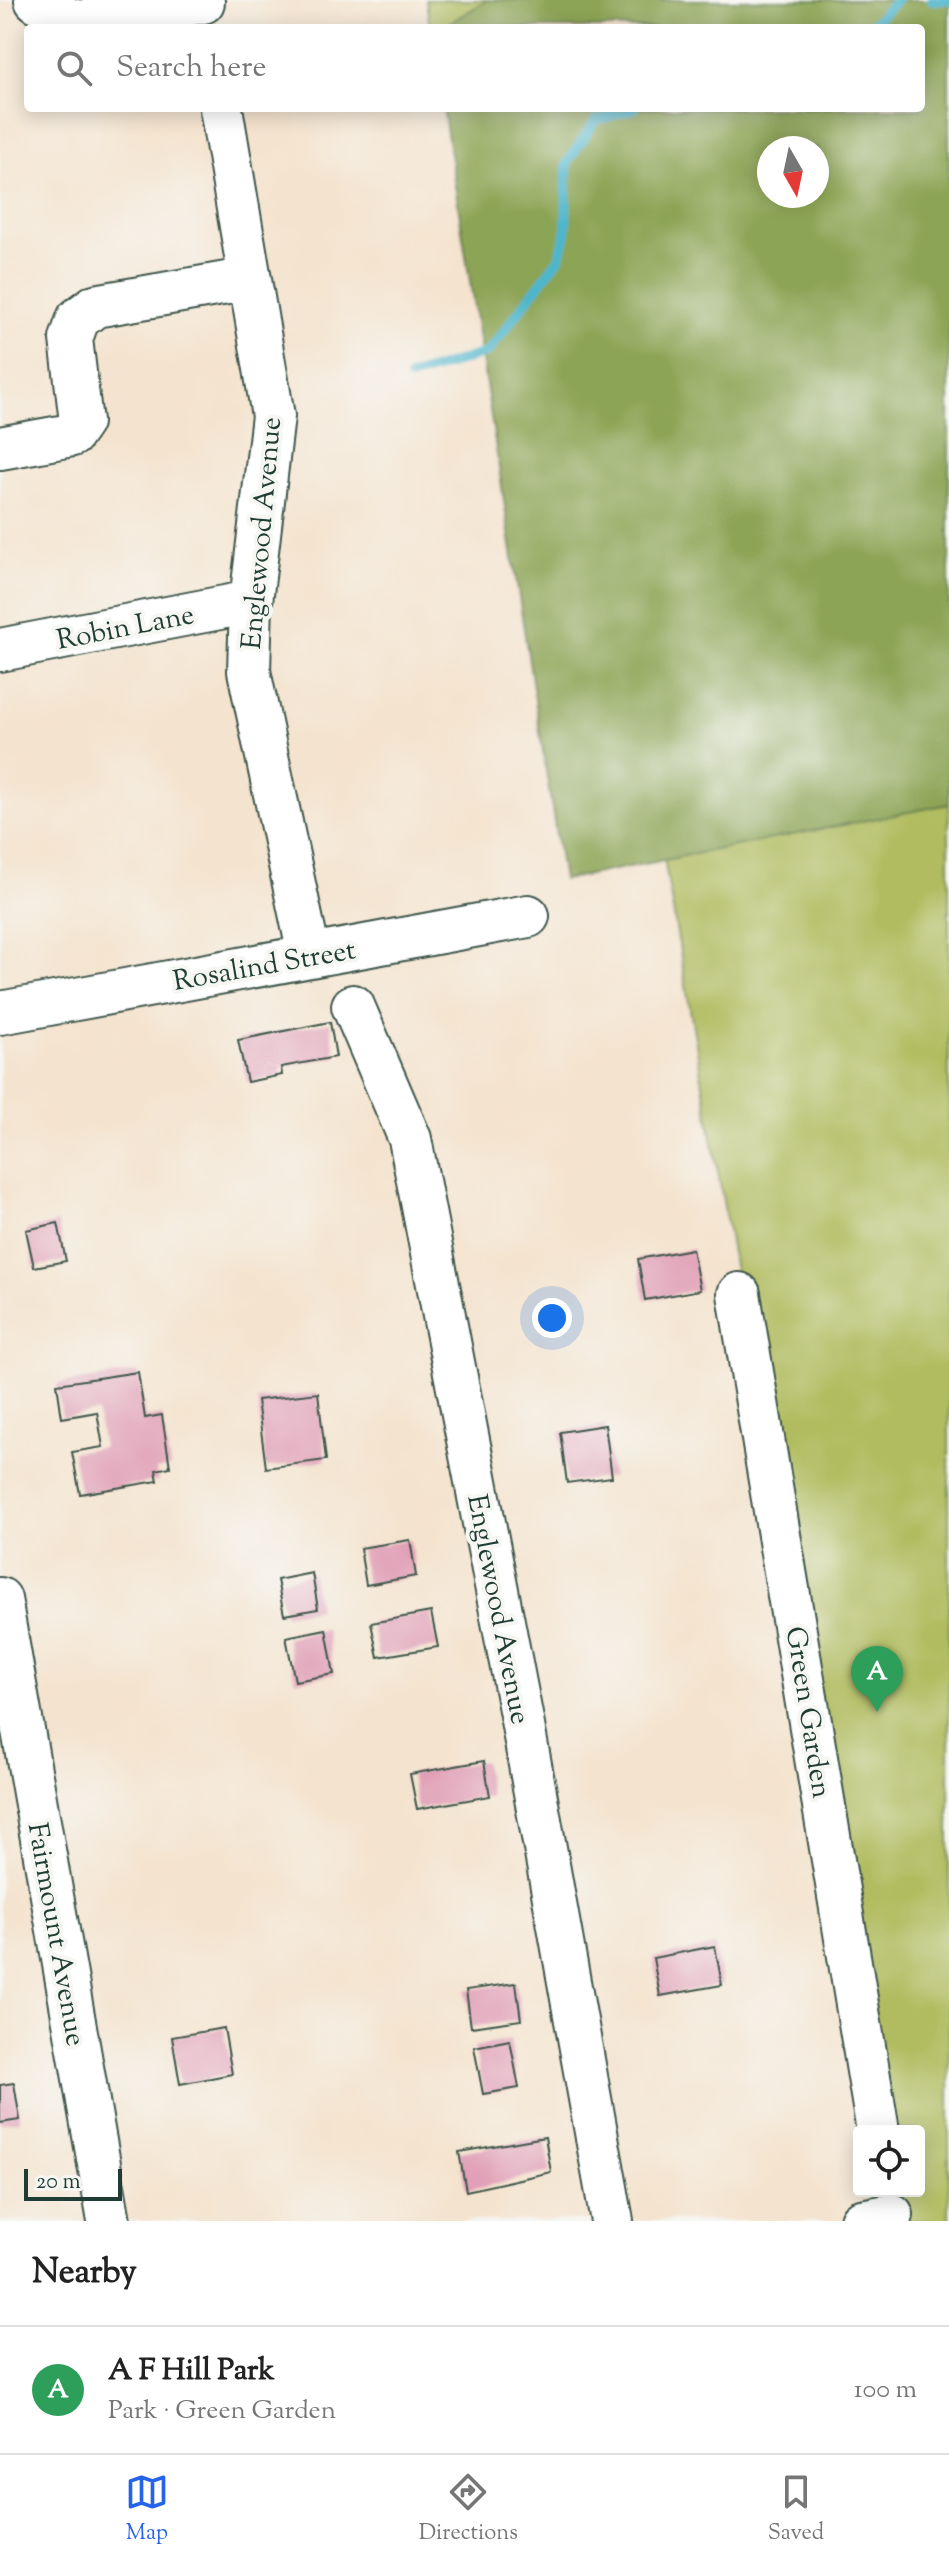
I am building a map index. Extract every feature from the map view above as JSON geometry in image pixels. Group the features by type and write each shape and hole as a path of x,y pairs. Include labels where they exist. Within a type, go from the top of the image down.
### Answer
{"street":[{"path":"36,0 57,15 78,22 204,10"},
{"name":"Englewood Avenue","path":"222,112 273,416 251,602 249,671 309,955"},
{"path":"0,448 72,435 81,422 71,339 78,319 95,306 250,279"},
{"name":"Robin Lane","path":"0,650 251,602"},
{"name":"Rosalind Street","path":"0,1013 528,916"},
{"name":"Englewood Avenue","path":"353,1006 410,1139 525,1735 612,2221"},
{"name":"Green Garden","path":"739,1294 877,2125"},
{"name":"Fairmount Avenue","path":"0,1599 109,2221"}],"green space":[{"path":"426,0 488,0 448,24 429,24"},
{"path":"488,0 949,0 949,804 563,880 444,112 925,112 925,24 448,24"},
{"path":"949,804 949,2221 886,2221 882,2197 925,2197 925,2125 871,2125 739,1294 664,858"}],"building":[{"path":"330,1022 336,1057 281,1067 282,1075 247,1082 238,1040"},
{"path":"58,1223 66,1261 34,1267 26,1230"},
{"path":"692,1249 700,1290 645,1300 638,1259"},
{"path":"138,1372 145,1418 162,1415 170,1467 156,1470 158,1481 80,1494 72,1452 103,1447 97,1412 62,1418 57,1384"},
{"path":"318,1393 326,1460 266,1468 257,1400"},
{"path":"605,1425 612,1477 567,1483 560,1432"},
{"path":"410,1540 416,1576 366,1585 360,1548"},
{"path":"312,1573 318,1609 284,1615 277,1580"},
{"path":"431,1612 438,1647 378,1657 371,1623"},
{"path":"326,1629 334,1674 295,1681 286,1637"},
{"path":"484,1761 490,1796 417,1809 410,1774"},
{"path":"715,1946 722,1985 660,1996 653,1958"},
{"path":"516,1983 521,2020 471,2027 466,1990"},
{"path":"224,2028 232,2074 180,2084 172,2037"},
{"path":"510,2040 519,2088 483,2094 474,2047"},
{"path":"14,2083 20,2120 0,2123 0,2085"},
{"path":"545,2137 551,2172 466,2191 459,2152"}],"waterway":[{"path":"872,24 897,0"},
{"path":"932,0 949,0"},
{"path":"410,377 488,352 560,257 566,233 567,163 595,121 623,112"}],"place":[{"name":"A F Hill Park","path":"877,1712"}]}
